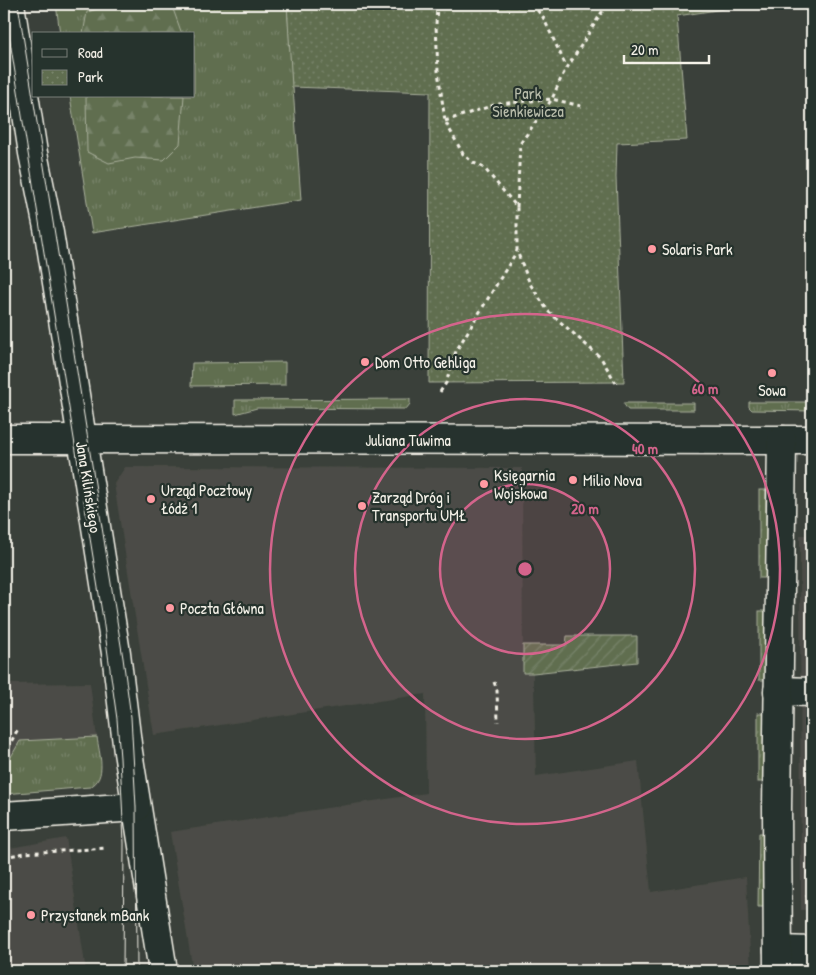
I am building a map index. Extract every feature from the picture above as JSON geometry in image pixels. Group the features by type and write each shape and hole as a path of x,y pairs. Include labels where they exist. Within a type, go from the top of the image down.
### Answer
{"street":[{"name":"Jana Kilińskiego","path":"10,4 33,153 50,233 116,654 136,806 163,971"},
{"name":"Juliana Tuwima","path":"4,439 812,440"},
{"path":"782,440 778,691 778,961 812,951"},
{"path":"778,691 812,692"},
{"path":"4,816 136,806"}],"path":[{"path":"438,4 436,24 438,71 446,120 463,154 472,162 484,168 517,207"},
{"path":"532,4 543,17 567,68"},
{"path":"608,4 562,76 552,99 520,144 517,251 530,284 548,311 601,358 616,383"},
{"path":"446,120 497,104 552,99 585,107"},
{"path":"440,392 446,383 456,352 517,251"},
{"path":"494,682 497,690 498,722"},
{"path":"4,755 19,727"},
{"path":"4,857 107,848"}],"shaded area":[{"path":"125,467 522,468 523,672 533,673 536,776 638,761 651,892 746,877 751,971 193,971 170,832 426,793 425,694 154,735 114,484"},
{"path":"800,535 812,535 812,910 801,910"},
{"path":"90,683 101,770 100,778 96,784 90,787 4,794 4,684"},
{"name":"Przystanek mBank","path":"66,838 86,971 4,971 4,849"}],"green space":[{"path":"56,4 287,4 301,200 92,233 70,98 195,98 195,32 60,32"},
{"path":"115,4 158,4 173,9 181,32 83,32 87,12"},
{"name":"Park Sienkiewicza","path":"287,4 757,4 677,16 687,140 617,143 616,177 624,382 429,383 430,92 292,87"},
{"path":"86,98 184,98 180,144 164,160 135,158 109,163 87,152"},
{"path":"285,362 285,385 191,386 192,363"},
{"path":"410,399 410,404 406,409 257,408 235,414 235,400"},
{"path":"749,402 812,402 812,411 752,410 749,407"},
{"path":"623,403 694,403 694,410 628,410"},
{"path":"759,490 766,490 766,578 759,578"},
{"path":"759,611 766,611 766,680 759,680"},
{"path":"567,636 637,636 637,662 523,673 523,645 566,645"},
{"path":"758,713 765,713 765,782 758,782"},
{"path":"97,737 101,771 96,783 90,787 4,794 4,769 20,741"},
{"path":"759,833 766,833 765,907 758,907"}],"tram line":[{"path":"4,4 103,619 117,719 124,843 123,971"},
{"path":"18,4 32,91"},
{"path":"33,98 131,717 136,807 137,971"}],"place":[{"name":"Solaris Park","path":"652,249"},
{"name":"Dom Otto Gehliga","path":"365,362"},
{"name":"Sowa","path":"772,373"},
{"name":"Milio Nova","path":"573,480"},
{"name":"Księgarnia Wojskowa","path":"484,484"},
{"name":"Urząd Pocztowy Łódź 1","path":"151,499"},
{"name":"Zarząd Dróg i Transportu UMŁ","path":"362,506"},
{"name":"Poczta Główna","path":"170,608"},
{"name":"Przystanek mBank","path":"31,915"}]}
